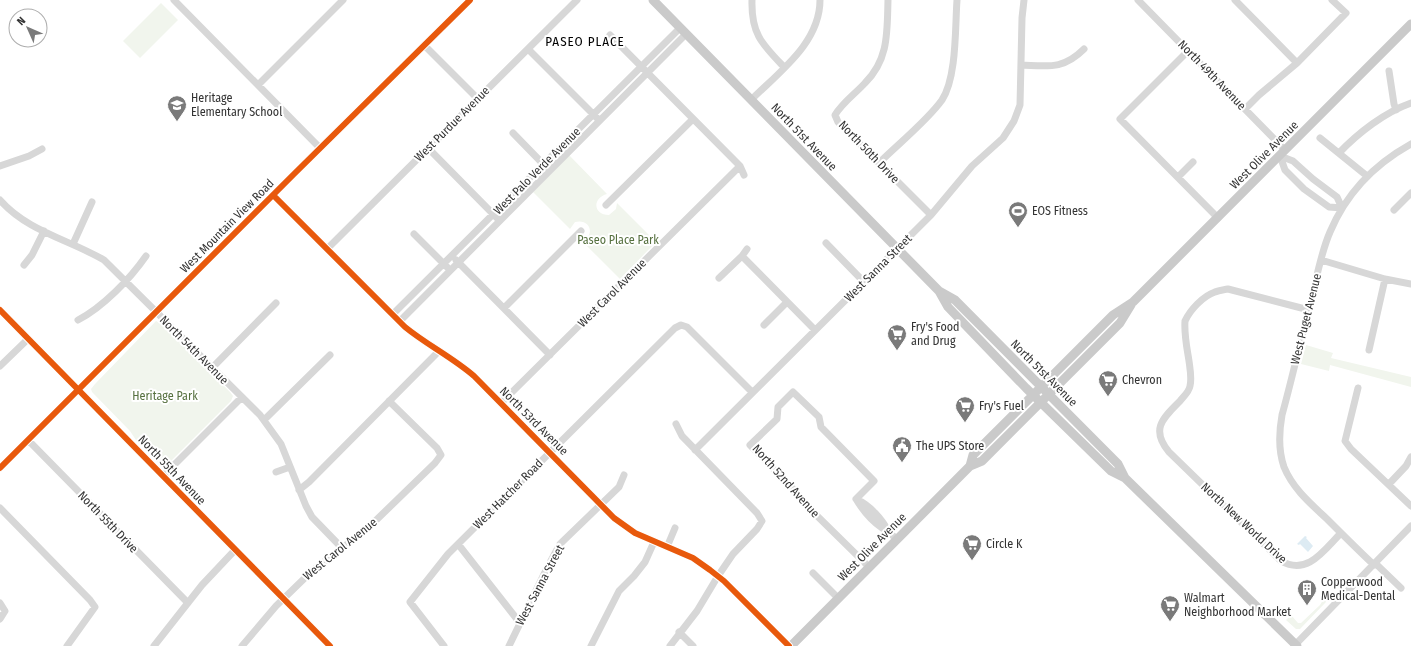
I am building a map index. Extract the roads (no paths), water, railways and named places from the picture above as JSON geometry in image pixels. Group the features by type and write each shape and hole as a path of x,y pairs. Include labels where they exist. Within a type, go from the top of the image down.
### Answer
{"main road":[{"name":"North 51st Avenue","path":"653,0 939,291 955,300 1118,464 1125,478"},
{"name":"West Olive Avenue","path":"970,466 973,455 1033,394 1113,315 1133,302 1411,24"},
{"name":"North 51st Avenue","path":"939,291 948,307 1041,402 1111,471 1125,478 1296,645"},
{"name":"West Olive Avenue","path":"790,646 970,466 982,461 1049,395 1120,323 1133,302"}],"street":[{"path":"258,85 343,0"},
{"name":"West Mountain View Road","path":"0,468 470,0"},
{"name":"West Purdue Avenue","path":"327,248 577,0"},
{"path":"752,0 752,17 757,33 767,49 784,67"},
{"path":"751,100 806,44 812,35 819,15 820,0"},
{"name":"North 50th Drive","path":"888,0 884,54 876,70 866,83 835,114 838,122 931,215"},
{"path":"879,163 924,119 942,99 952,75 957,0"},
{"path":"1024,0 1022,18 1022,65 1054,66 1064,64 1073,60 1084,49"},
{"name":"North 49th Avenue","path":"1138,0 1245,109 1283,153 1313,179 1337,197 1342,208 1329,207 1304,189 1285,170 1283,153"},
{"path":"1235,0 1297,63"},
{"path":"1245,109 1259,95 1297,63 1346,13 1332,0"},
{"path":"176,1 320,148"},
{"name":"West Palo Verde Avenue","path":"393,314 641,67 683,31"},
{"name":"West Palo Verde Avenue","path":"400,321 647,73 683,31"},
{"path":"610,35 740,166 744,175"},
{"path":"424,45 478,99"},
{"path":"528,48 600,121"},
{"path":"1188,52 1120,118 1218,218"},
{"name":"West Sanna Street","path":"695,450 931,215 972,166 1003,138 1014,120 1020,105 1022,65"},
{"path":"1389,71 1396,110"},
{"path":"1339,153 1373,124 1411,103"},
{"path":"606,205 693,119"},
{"path":"513,134 550,171"},
{"path":"1320,138 1367,176"},
{"name":"West Puget Avenue","path":"1341,533 1303,496 1292,482 1284,467 1280,452 1282,415 1329,233 1342,208 1367,176 1384,161 1411,144"},
{"path":"428,148 500,220"},
{"path":"0,166 29,156 42,149"},
{"path":"1178,177 1193,162"},
{"name":"West Carol Avenue","path":"501,403 740,166"},
{"path":"1394,210 1411,193"},
{"name":"North 53rd Avenue","path":"273,195 416,336 462,366 501,403 601,505 635,533 692,558 718,576 790,646"},
{"name":"North 54th Avenue","path":"0,200 19,218 104,260 242,397 264,420 281,444 299,490 312,517 342,548"},
{"path":"73,244 92,202"},
{"path":"24,265 32,255 44,231"},
{"path":"504,308 581,231"},
{"path":"414,234 450,270"},
{"path":"826,243 864,282"},
{"path":"719,278 742,256 747,249"},
{"path":"78,320 90,314 100,306 139,266 146,256"},
{"path":"452,256 550,355"},
{"path":"742,256 815,330"},
{"path":"1321,260 1385,279 1411,284"},
{"path":"1369,350 1385,279"},
{"name":"North New World Drive","path":"1309,310 1228,290 1217,291 1208,295 1188,315 1185,321 1190,374 1190,385 1188,392 1164,417 1159,431 1162,444 1169,452 1281,561 1288,565 1295,566 1316,558 1341,533"},
{"path":"764,325 787,302"},
{"path":"212,368 276,303"},
{"name":"North 55th Avenue","path":"0,310 330,646"},
{"name":"West Hatcher Road","path":"444,646 410,602 435,569 458,544 675,328 681,325 687,327 752,392"},
{"path":"0,366 28,339"},
{"path":"299,490 309,482 439,351"},
{"path":"264,420 330,355"},
{"path":"1358,388 1345,441 1351,449 1411,506"},
{"name":"North 52nd Avenue","path":"869,567 810,509 798,494 750,445 777,419 778,407 794,392 819,417 821,427 874,481 856,499 881,527 897,539"},
{"path":"163,476 242,397"},
{"name":"West Carol Avenue","path":"242,646 260,624 314,569 376,521 435,463 441,455 437,448 389,401"},
{"path":"670,646 679,632 697,611 733,554 757,529 762,521 757,513 682,436 676,424"},
{"name":"North 55th Drive","path":"28,440 188,603"},
{"path":"1389,484 1406,466 1411,457"},
{"path":"276,472 290,467"},
{"name":"West Sanna Street","path":"509,646 551,559 560,544 619,486 624,475"},
{"path":"0,508 90,600 95,608 67,646"},
{"path":"1296,645 1411,526"},
{"path":"667,546 675,528"},
{"path":"1341,533 1401,588"},
{"path":"591,646 619,591 634,576 644,562 654,542"},
{"path":"458,544 520,623"},
{"path":"154,646 210,576 236,550"},
{"path":"813,573 838,598"},
{"path":"0,603 5,611 0,619"},
{"path":"679,632 693,646"}],"place":[{"name":"Heritage Elementary School","path":"177,122"},
{"name":"EOS Fitness","path":"1018,228"},
{"name":"Fry's Food and Drug","path":"897,351"},
{"name":"Chevron","path":"1108,397"},
{"name":"Fry's Fuel","path":"965,423"},
{"name":"The UPS Store","path":"902,463"},
{"name":"Circle K","path":"972,561"},
{"name":"Copperwood Medical-Dental","path":"1307,606"},
{"name":"Walmart Neighborhood Market","path":"1170,622"}],"district":[{"name":"PASEO PLACE","path":"585,41"}],"park label":[{"name":"Paseo Place Park","path":"618,240"},
{"name":"Heritage Park","path":"165,396"}]}
